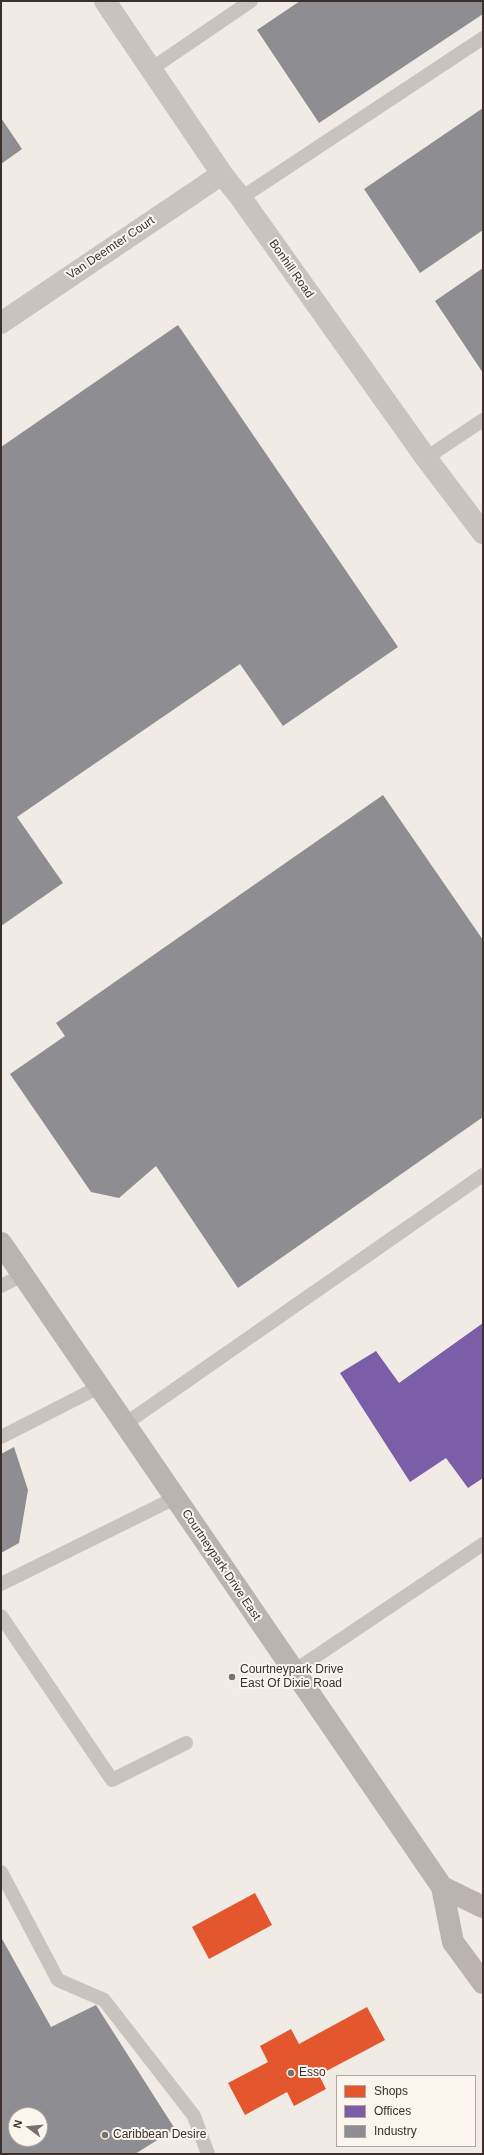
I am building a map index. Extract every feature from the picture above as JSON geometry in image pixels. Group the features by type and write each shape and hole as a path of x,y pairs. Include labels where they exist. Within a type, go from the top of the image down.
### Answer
{"street":[{"name":"Bonhill Road","path":"105,1 222,174 241,198 426,458 483,534"},
{"name":"Van Deemter Court","path":"1,323 222,174"},
{"name":"Courtneypark Drive East","path":"1,1242 442,1887 453,1942 483,1983"},
{"name":"Courtneypark Drive East","path":"442,1887 483,1907"}],"lane":[{"path":"150,69 234,6 251,1"},
{"path":"241,198 483,38"},
{"path":"426,458 483,420"},
{"path":"125,1424 483,1175"},
{"path":"1,1286 23,1275"},
{"path":"1,1437 99,1386"},
{"path":"1,1584 175,1498"},
{"path":"294,1671 483,1544"},
{"path":"1,1616 112,1780 186,1744"},
{"path":"1,1872 58,1980 104,2000 194,2116 208,2154"}],"building: Shops":[{"path":"255,1893 272,1925 209,1959 192,1927"},
{"path":"367,2007 385,2040 319,2075 326,2089 294,2106 287,2092 245,2115 228,2083 268,2062 260,2046 291,2029 299,2044"}],"building: Offices":[{"path":"483,1323 483,1478 468,1488 446,1458 410,1482 340,1373 376,1351 399,1383"}],"building: Industry":[{"path":"300,1 483,1 483,14 319,123 257,30"},
{"path":"483,108 483,230 420,273 364,189"},
{"path":"1,118 22,149 1,164"},
{"path":"483,268 483,373 435,301"},
{"path":"178,325 398,647 283,726 240,664 17,817 63,883 1,926 1,447"},
{"path":"383,795 483,940 483,1117 238,1288 156,1166 119,1198 91,1192 10,1074 65,1036 56,1023"},
{"path":"14,1447 28,1490 19,1543 1,1553 1,1454"},
{"path":"1,1937 51,2027 96,2005 175,2129 135,2154 1,2154"}],"place":[{"name":"Courtneypark Drive East Of Dixie Road","path":"232,1677"},
{"name":"Esso","path":"291,2073"},
{"name":"Caribbean Desire","path":"105,2135"}]}
